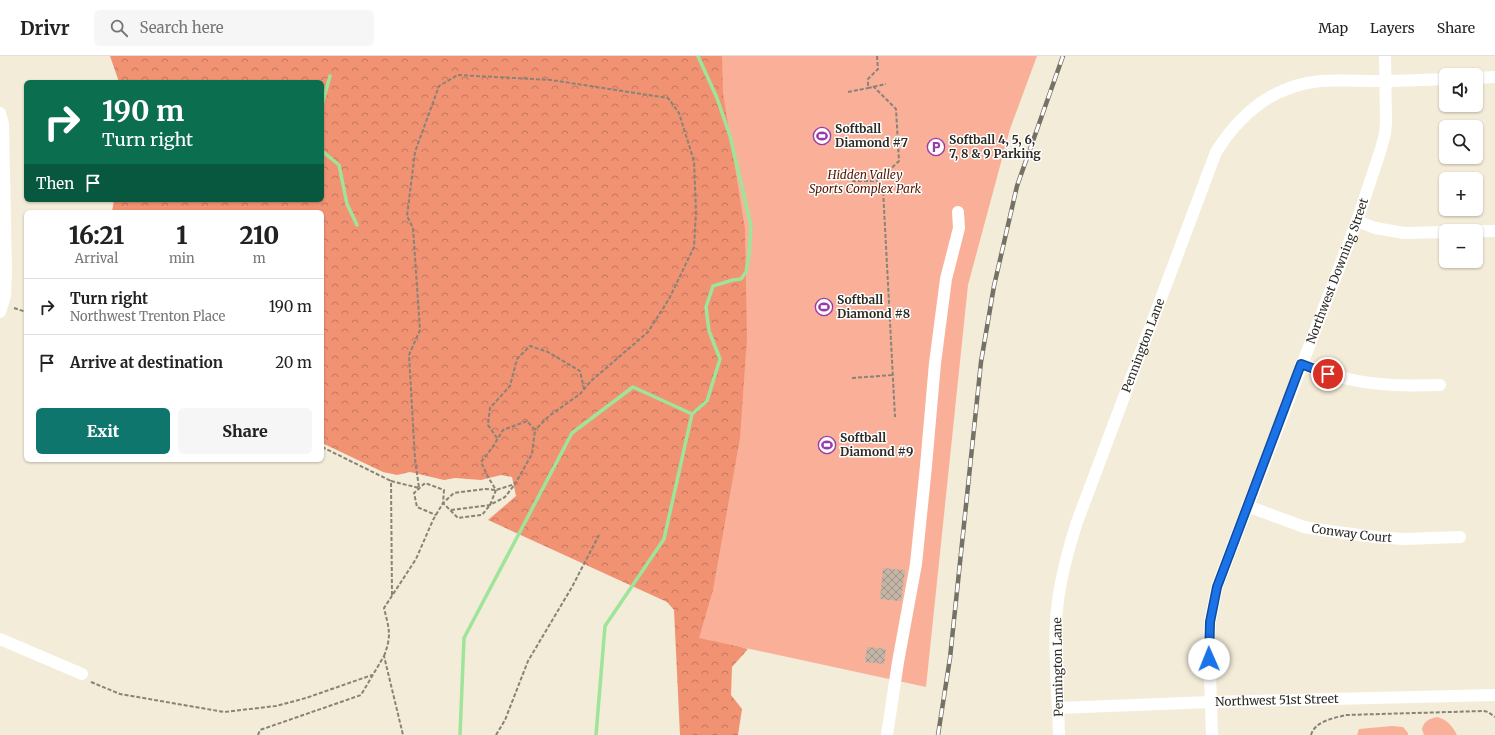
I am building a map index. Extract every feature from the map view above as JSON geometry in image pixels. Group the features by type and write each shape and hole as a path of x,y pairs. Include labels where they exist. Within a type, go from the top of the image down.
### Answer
{"street":[{"name":"Northwest Downing Street","path":"1212,735 1209,645 1217,587 1301,364 1357,221 1385,134 1385,56"},
{"path":"1483,78 1495,77"},
{"name":"Pennington Lane","path":"1059,735 1056,636 1057,609 1069,546 1216,152 1225,139 1250,111 1271,97 1288,89 1321,81 1439,79"},
{"path":"0,112 3,124 6,270 5,296 0,312"},
{"path":"888,735 898,662 916,564 935,363 946,279 959,228 958,212"},
{"path":"1357,221 1375,228 1404,233 1439,232"},
{"path":"1483,231 1495,231"},
{"path":"1301,364 1347,379 1368,383 1389,386 1440,385"},
{"name":"Conway Court","path":"1247,506 1304,527 1322,530 1403,539 1460,537"},
{"path":"0,639 82,674"},
{"name":"Northwest 51st Street","path":"1058,708 1211,702 1495,695"}],"path":[{"path":"868,88 868,79 878,69 877,56"},
{"path":"419,488 415,459 409,355 420,330 413,228 407,216 415,152 439,86 458,75 550,80 668,98 679,113 694,161 696,212 694,247 669,299 648,332 591,381 580,394 549,416 535,430 532,454 515,484 505,497 490,505 451,510"},
{"path":"848,92 886,84"},
{"path":"852,181 878,181 899,161 896,108 873,86"},
{"path":"878,181 883,189 895,417"},
{"path":"498,438 488,425 490,408 510,386 517,359 530,346 548,352 580,371 584,389"},
{"path":"852,378 893,375"},
{"path":"496,490 481,462 503,430 527,421 535,430"},
{"path":"324,448 391,481 419,488"},
{"path":"391,481 392,595"},
{"path":"436,515 417,507 414,493 425,483 444,490 443,503"},
{"path":"258,735 260,730 361,695 384,656 390,642 389,629 384,608 416,559 443,503 454,493 485,488 496,490 515,484"},
{"path":"443,503 458,518 482,516 490,505 496,490"},
{"path":"496,735 505,720 528,661 572,587 599,536"},
{"path":"384,656 403,735"},
{"path":"82,674 88,680 120,694 224,712 276,706 306,698 372,675"},
{"path":"1311,735 1312,731 1325,720 1346,715 1484,711 1495,717"}],"green space":[{"path":"110,56 773,56 749,402 706,637 748,649 732,667 731,695 742,709 738,735 680,735 674,610 667,602 488,520 516,496 512,477 501,475 481,480 455,478 444,480 410,472 397,475 383,472 324,444 324,210 112,210 114,202 324,202 324,80 118,80"},
{"name":"Hidden Valley Sports Complex Park","path":"722,56 1037,56 1010,129 968,285 926,687 699,638 713,590 740,438 747,338 745,229 723,93"},
{"path":"1437,717 1449,724 1457,735 1424,735 1422,729 1424,724"},
{"path":"1392,726 1403,727 1408,735 1357,735 1359,729"}],"building":[{"path":"883,568 905,570 901,601 880,599"},
{"path":"867,647 886,649 884,664 865,662"}],"waterway":[{"path":"460,735 464,638 572,433 633,387 692,414 707,401 720,359 709,331 706,307 713,286 741,279 746,272 751,226 730,136 717,98 698,56"},
{"path":"324,98 330,76"},
{"path":"324,153 339,165 347,204 357,225"},
{"path":"596,735 605,626 664,539 692,414"}],"railway":[{"path":"938,735 950,658 981,362 994,286 1017,186 1063,56"}],"place":[{"name":"Softball Diamond #7","path":"822,136"},
{"name":"Softball 4, 5, 6, 7, 8 & 9 Parking","path":"936,147"},
{"name":"Softball Diamond #8","path":"824,307"},
{"name":"Softball Diamond #9","path":"827,445"}],"route":[{"path":"1209,659 1210,622 1217,587 1301,364 1328,374"}]}
